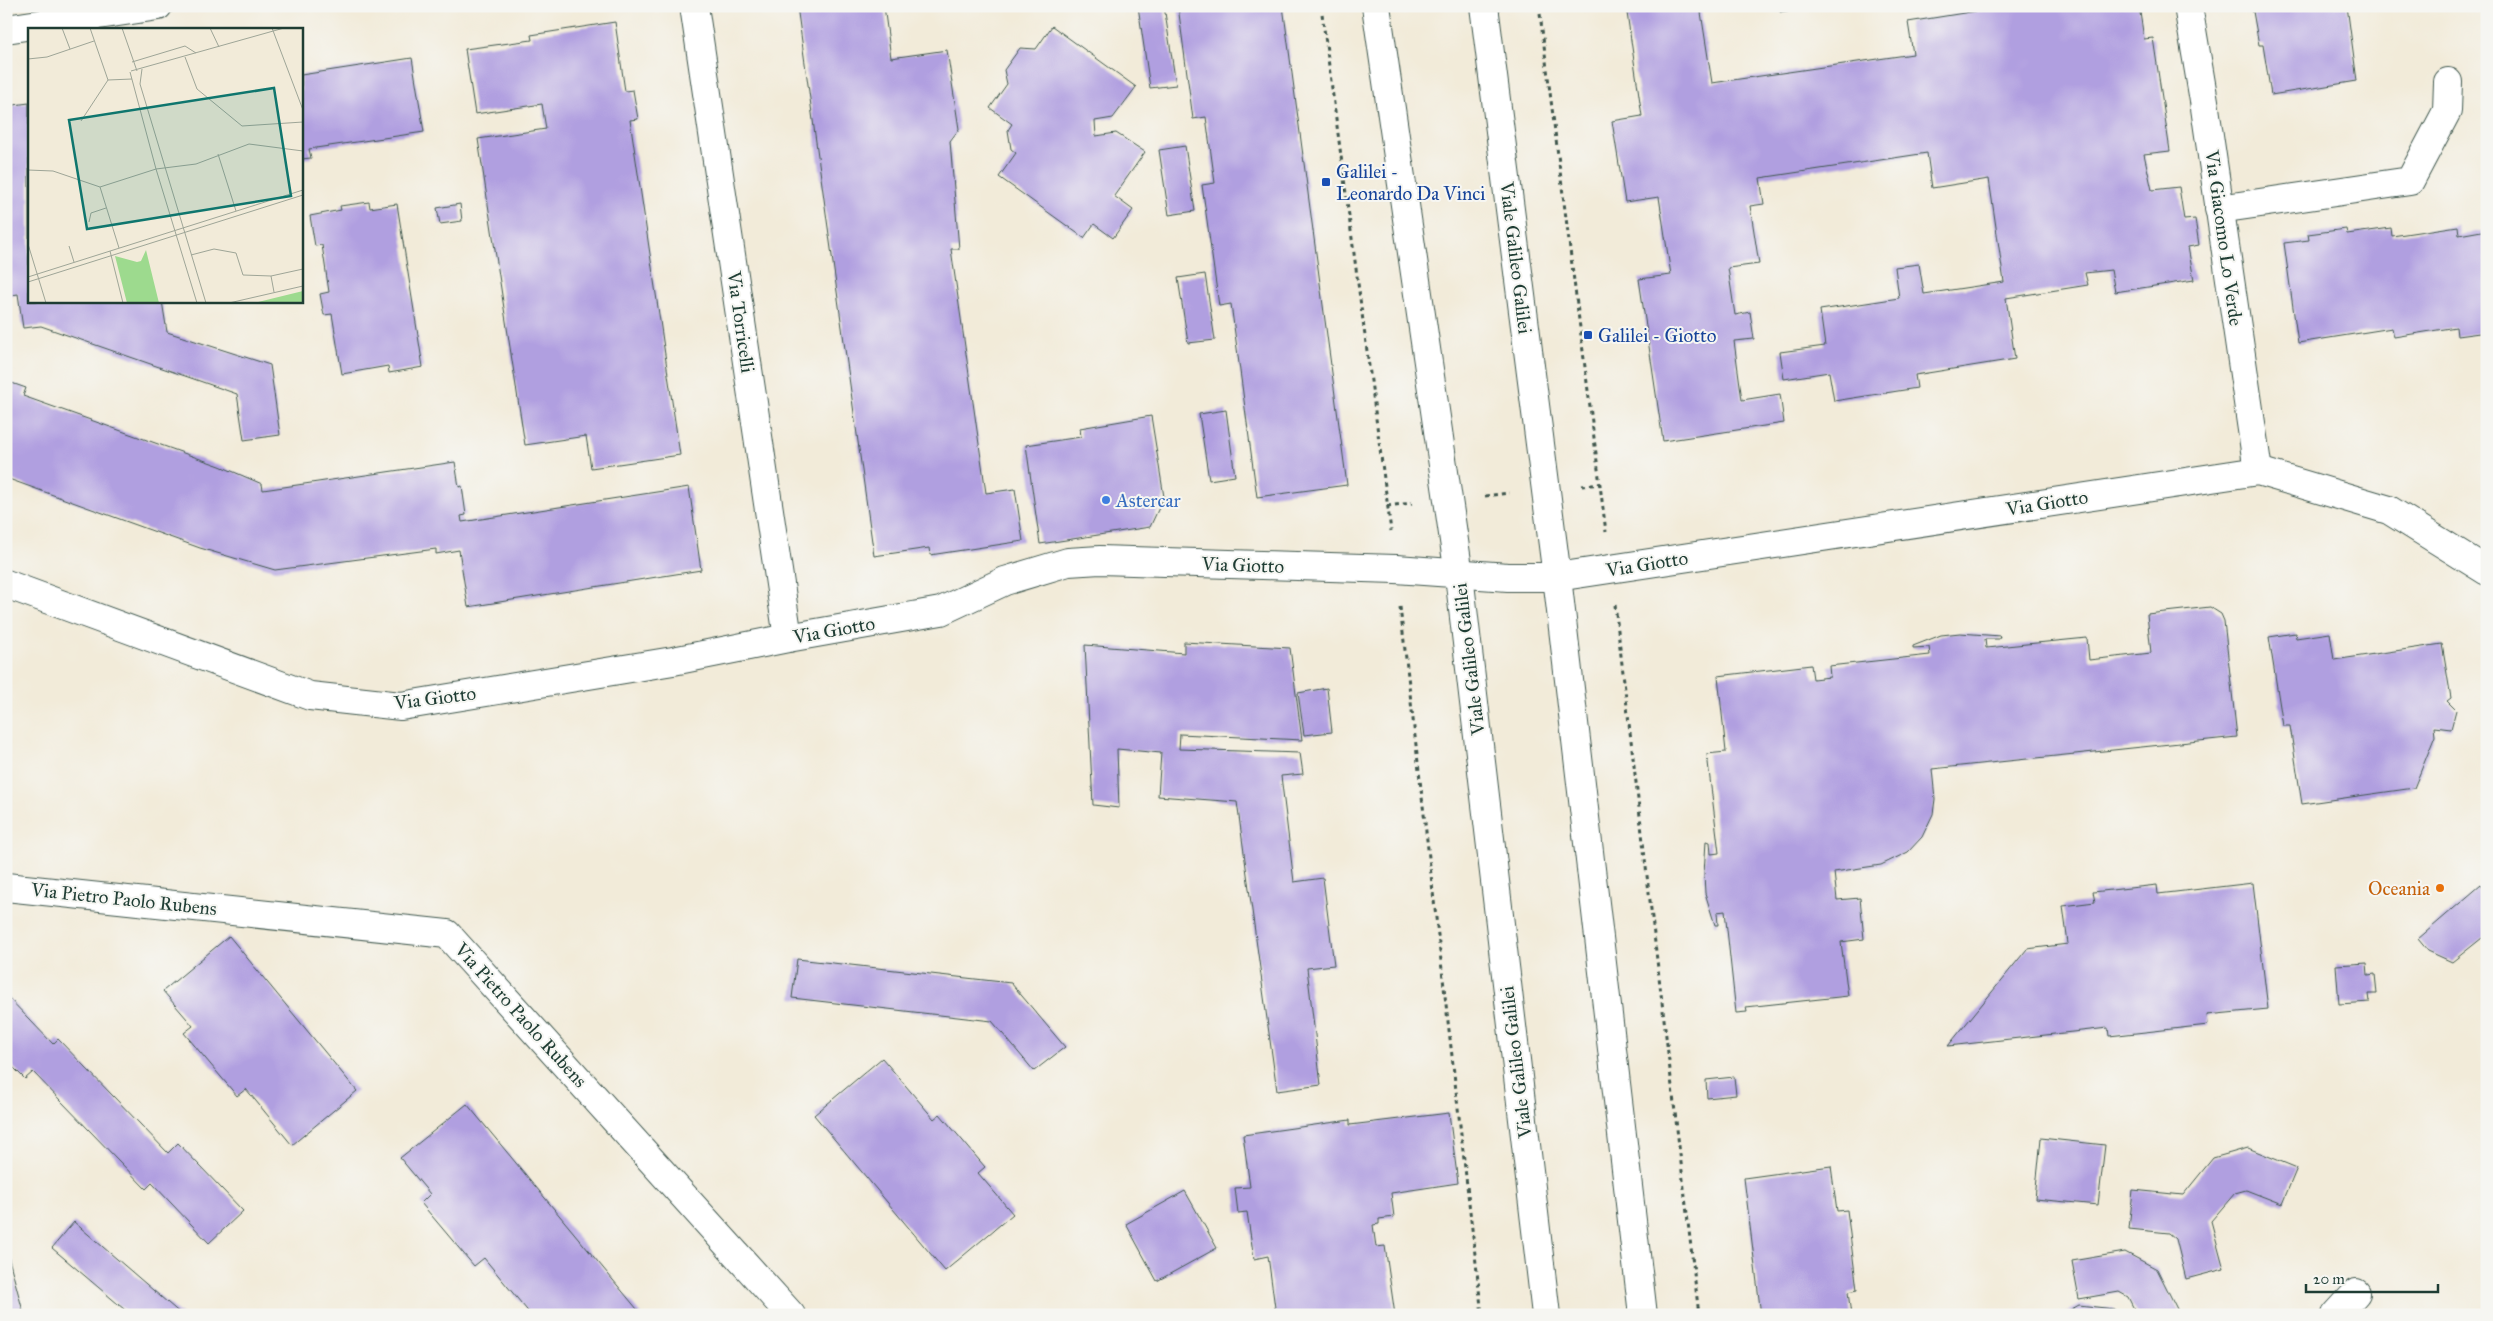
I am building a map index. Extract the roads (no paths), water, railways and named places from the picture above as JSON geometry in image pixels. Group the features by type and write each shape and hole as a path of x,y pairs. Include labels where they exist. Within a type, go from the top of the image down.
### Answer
{"street":[{"path":"6,29 158,6"},
{"name":"Via Torricelli","path":"694,6 788,638"},
{"name":"Viale Galileo Galilei","path":"1376,6 1459,575 1546,1315"},
{"name":"Viale Galileo Galilei","path":"1484,6 1557,577 1643,1315"},
{"name":"Via Giacomo Lo Verde","path":"2188,6 2258,470"},
{"path":"2219,209 2410,181 2447,111 2448,82"},
{"name":"Via Giotto","path":"6,584 310,696 401,706 673,662 788,638 941,611 1005,581 1068,562 1100,560 1386,569 1459,575 1557,577 2258,470 2389,510 2487,570"},
{"name":"Via Pietro Paolo Rubens","path":"6,887 447,934 791,1315"},
{"path":"2336,1315 2356,1293"}],"place":[{"name":"Galilei - Leonardo Da Vinci","path":"1326,182"},
{"name":"Galilei - Giotto","path":"1588,335"},
{"name":"Astercar","path":"1106,500"},
{"name":"Oceania","path":"2440,888"}]}
